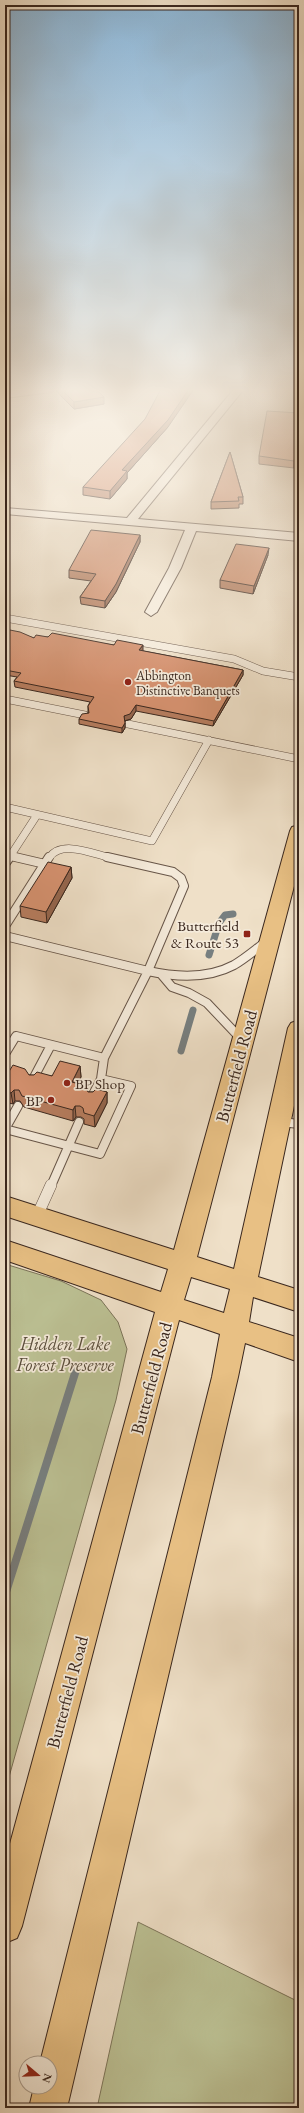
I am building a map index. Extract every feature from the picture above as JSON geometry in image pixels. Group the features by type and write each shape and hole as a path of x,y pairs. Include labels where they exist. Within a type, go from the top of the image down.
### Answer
{"main road":[{"name":"Butterfield Road","path":"5,1926 268,940 299,831"},
{"path":"48,2108 223,1385 243,1283 290,1123 299,1028"},
{"path":"5,1206 299,1301"},
{"path":"5,1250 299,1350"}],"street":[{"path":"130,522 158,488"},
{"path":"5,511 299,538"},
{"path":"151,612 175,568 192,528"}],"lane":[{"path":"5,618 234,659 263,671 299,677"},
{"path":"5,699 85,715"},
{"path":"128,724 299,759"},
{"path":"5,807 152,841 209,740"},
{"path":"5,864 37,815"},
{"path":"5,926 52,853 58,849 67,848 173,872 181,878 184,886 148,971 104,1058 101,1079 91,1098"},
{"path":"10,856 45,864"},
{"path":"5,936 161,974 214,972 233,966 268,940"},
{"path":"161,974 172,987 189,993 208,1003 242,1041"},
{"path":"5,1054 16,1036 104,1058"},
{"path":"32,1081 51,1045"},
{"path":"18,1106 5,1129 100,1154 131,1086 101,1079"},
{"path":"36,1216 79,1122"}],"green space":[{"name":"Hidden Lake Forest Preserve","path":"5,1264 61,1281 101,1300 118,1322 127,1349 116,1400 5,1791"},
{"path":"138,1922 299,2002 299,2108 97,2108"}],"building":[{"path":"87,488 113,488 110,491"},
{"path":"216,488 240,488 243,497 238,497 239,501 211,502"},
{"path":"91,530 140,535 116,584 105,601 80,597 96,574 69,570"},
{"path":"236,544 269,548 254,586 220,580"},
{"name":"Abbington Distinctive Banquets","path":"5,629 20,632 34,638 36,635 48,637 52,633 114,645 117,640 143,645 139,650 243,670 214,721 136,705 130,714 124,716 125,723 122,728 79,719 82,714 89,713 88,706 94,697 14,681 21,673 5,670"},
{"path":"48,862 71,867 46,912 20,906"},
{"path":"60,1061 80,1066 72,1082 85,1086 88,1092 93,1092 96,1089 107,1092 94,1116 84,1113 83,1108 80,1106 75,1106 73,1110 22,1096 19,1090 14,1090 11,1093 5,1091 5,1078 13,1065 25,1069 29,1075 34,1075 37,1072 52,1076"}],"waterway":[{"path":"209,955 219,923 225,915 233,914"},
{"path":"181,1051 193,1010"},
{"path":"5,1595 76,1370"}],"place":[{"name":"Abbington Distinctive Banquets","path":"128,682"},
{"name":"Butterfield & Route 53","path":"247,934"},
{"name":"BP Shop","path":"67,1083"},
{"name":"BP","path":"51,1100"}]}
